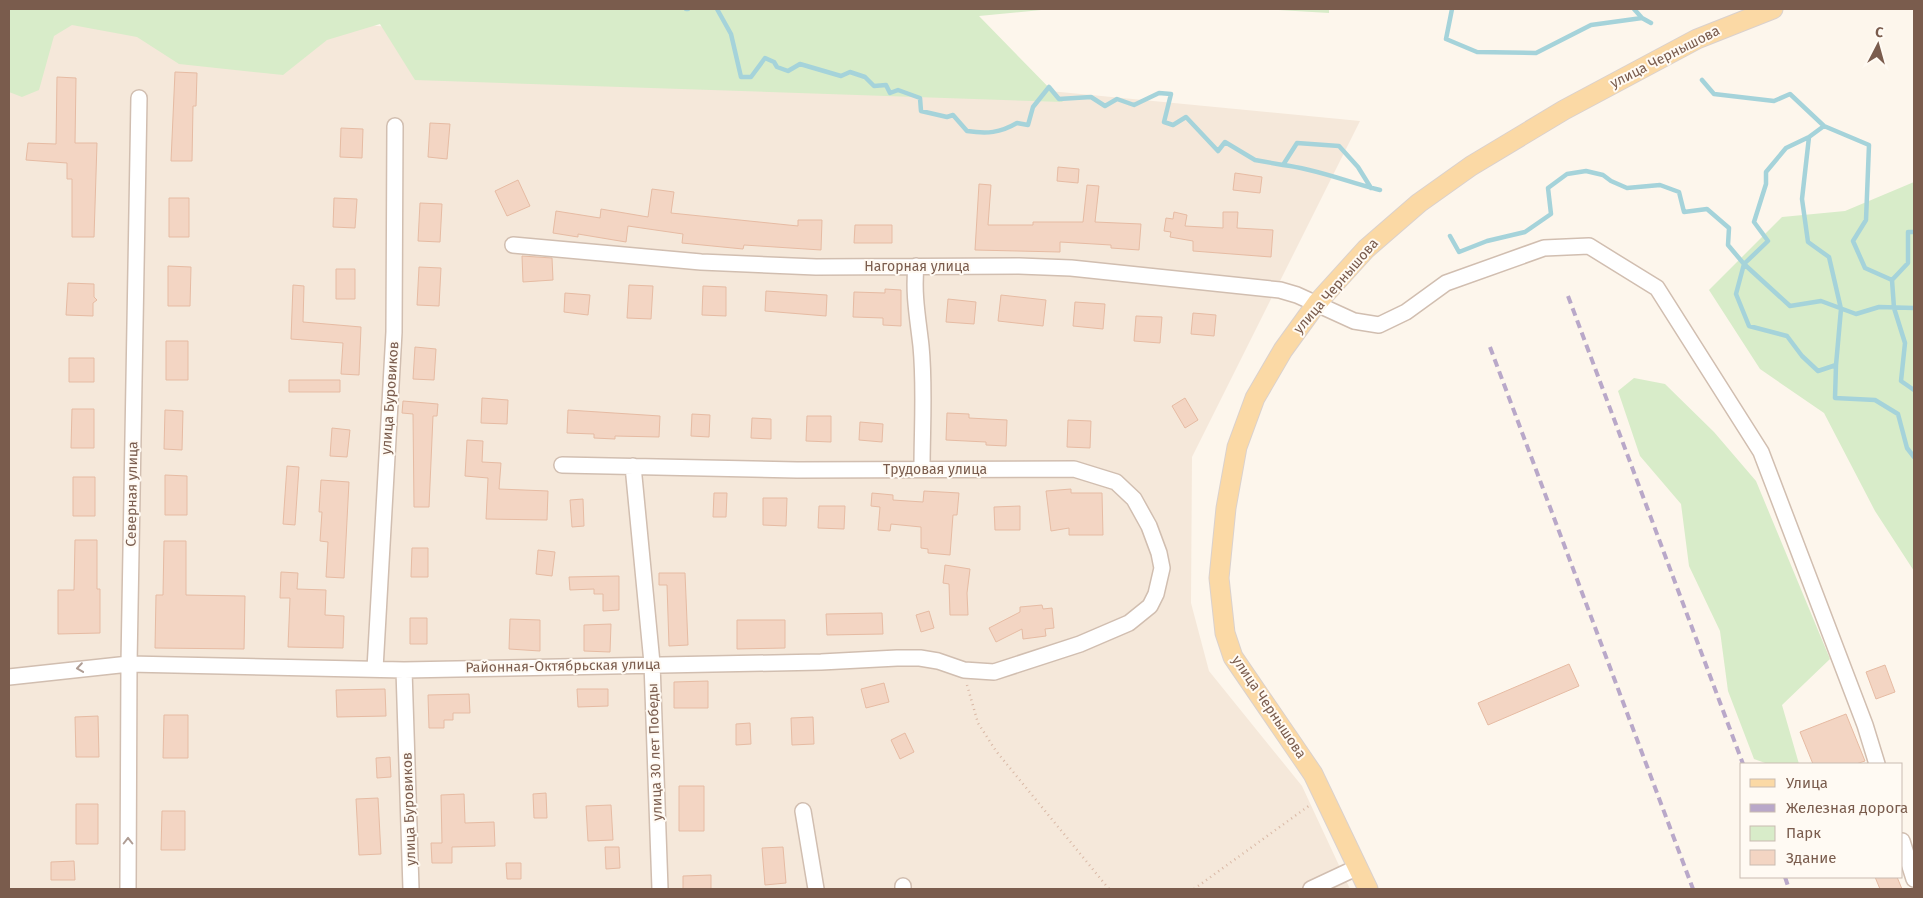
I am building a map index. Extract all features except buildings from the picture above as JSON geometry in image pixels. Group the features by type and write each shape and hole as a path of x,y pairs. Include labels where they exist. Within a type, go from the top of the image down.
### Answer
{"main road":[{"name":"улица Чернышова","path":"1368,889 1323,795 1302,757 1233,657 1225,634 1219,578 1232,471 1244,425 1256,398 1283,350 1317,303 1385,230 1471,166 1564,110 1697,39 1773,9"}],"street":[{"name":"Северная улица","path":"128,889 129,664 139,98"},
{"name":"улица Буровиков","path":"375,669 394,332 395,126"},
{"name":"Нагорная улица","path":"513,244 701,262 816,267 1071,268 1280,290 1317,303 1354,321 1379,324 1406,312 1446,283 1544,248 1589,246 1657,288 1761,452 1878,763"},
{"path":"916,266 914,286 923,384 922,469"},
{"name":"Трудовая улица","path":"562,465 797,470 1055,468 1095,474 1116,482 1134,499 1158,547 1162,568 1156,594 1150,606 1129,623 1109,632"},
{"name":"улица 30 лет Победы","path":"633,466 652,663 660,889"},
{"name":"Районная-Октябрьская улица","path":"9,677 129,664 404,670 652,663 821,662 920,658 938,661 964,670 994,672 1017,666 1109,632"},
{"name":"улица Буровиков","path":"404,670 411,889"},
{"path":"803,811 816,889"},
{"path":"1903,844 1914,878"},
{"path":"1311,889 1358,867"}],"path":[{"path":"964,670 968,694 978,723 996,751 1109,889"},
{"path":"1194,889 1323,795"}],"shaded area":[{"path":"9,9 203,9 1360,121 1192,457 1191,603 1209,671 1302,786 1350,889 9,889"}],"green space":[{"path":"10,9 1051,9 979,16 1063,102 415,80 380,24 327,40 283,75 179,64 137,37 72,25 54,36 39,90 22,97 9,92"},
{"path":"1262,9 1329,9 1329,13"},
{"path":"1914,182 1914,571 1875,511 1824,413 1760,369 1709,290 1782,217 1845,211"},
{"path":"1634,378 1665,384 1714,432 1756,481 1830,659 1782,705 1799,763 1765,763 1754,759 1728,691 1720,631 1689,566 1681,504 1640,456 1618,391"}],"waterway":[{"path":"717,9 731,34 741,77 751,77 765,58 774,62 777,67 788,71 800,64 841,76 850,72 865,77 874,86 886,85 890,93 898,90 920,98 921,111 947,117 953,115 967,131 981,132 999,131 1017,123 1028,125 1033,107 1049,87 1059,99 1091,97 1105,106 1117,99 1134,105 1159,93 1171,94 1164,122 1173,125 1186,117 1218,151 1225,142 1255,160 1283,165 1297,143 1339,146 1358,167 1371,188"},
{"path":"1452,9 1446,39 1477,52 1536,53 1591,25 1642,18 1651,23"},
{"path":"1634,9 1642,18"},
{"path":"1702,80 1714,94 1774,101 1790,94 1824,126 1809,137 1786,148 1766,172 1766,184 1754,222 1768,241 1744,264 1736,294 1749,326 1787,336 1802,356 1818,371 1836,365 1835,398 1875,400 1898,414 1907,448 1914,457"},
{"path":"1824,126 1869,145 1866,220 1853,241 1865,268 1892,280 1894,308 1905,343 1901,381 1914,390"},
{"path":"1809,137 1802,199 1808,242 1829,257 1841,309 1836,365"},
{"path":"1283,165 1380,190"},
{"path":"1450,236 1459,252 1487,241 1525,232 1551,214 1548,188 1567,174 1586,171 1603,175 1627,188 1660,185 1679,192 1684,212 1707,209 1729,228 1728,245 1744,264 1790,306 1821,301 1856,314 1879,307 1914,308"},
{"path":"1892,280 1908,263 1908,232 1914,232"}],"railway":[{"path":"1568,296 1743,763"},
{"path":"1490,347 1693,889"},
{"path":"1785,878 1789,889"}]}
